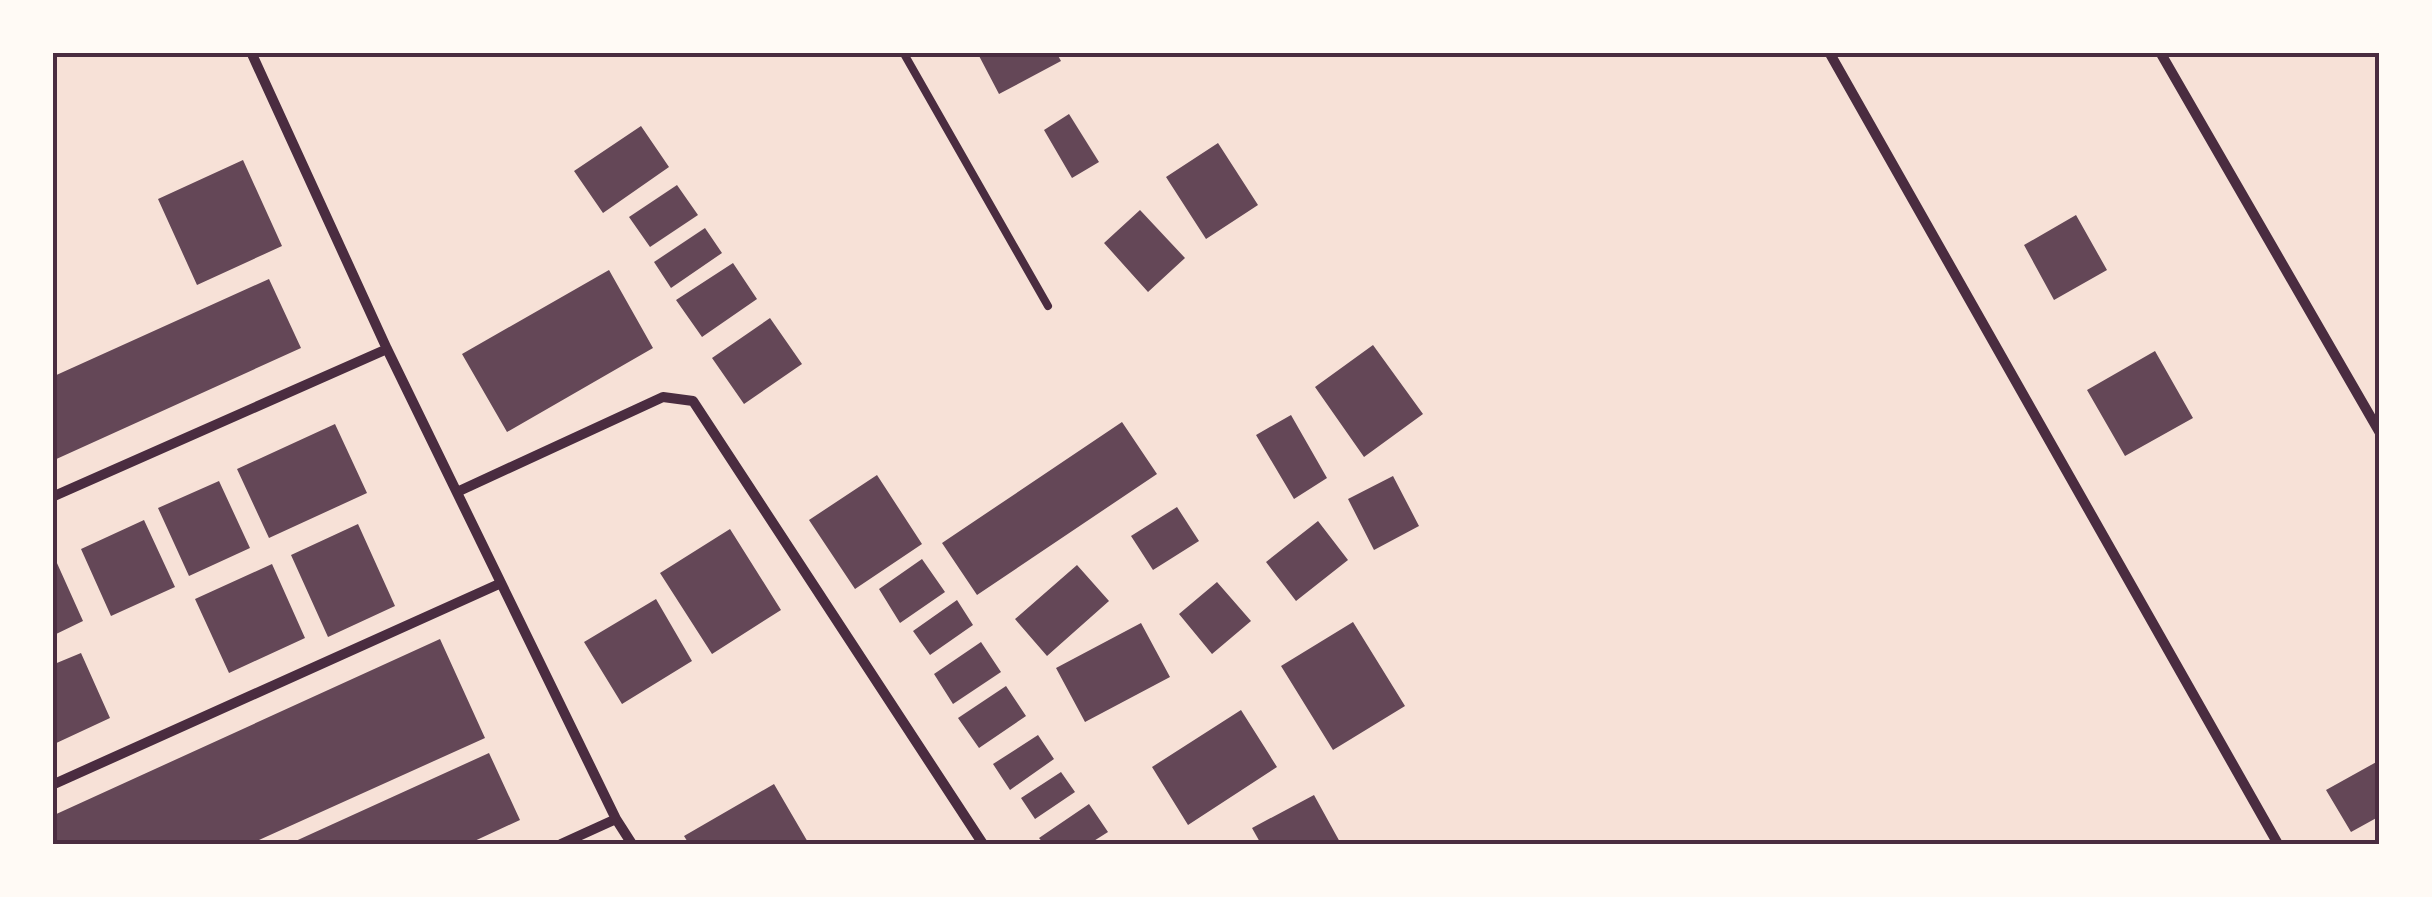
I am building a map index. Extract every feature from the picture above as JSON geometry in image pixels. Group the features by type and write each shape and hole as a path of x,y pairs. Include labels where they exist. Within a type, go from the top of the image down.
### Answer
{"street":[{"path":"251,52 500,584 632,844"},
{"path":"1829,52 2278,844"},
{"path":"2160,52 2380,433"},
{"path":"52,498 387,349"},
{"path":"457,492 663,397 693,401 984,844"},
{"path":"52,786 500,584"},
{"path":"561,844 616,819"}],"lane":[{"path":"904,52 1048,306"}],"building":[{"path":"977,52 1056,52 1061,61 999,94"},
{"path":"1069,114 1099,162 1072,178 1044,130"},
{"path":"641,126 669,167 603,213 574,171"},
{"path":"1218,143 1258,205 1206,239 1166,177"},
{"path":"243,160 282,246 197,285 158,199"},
{"path":"677,185 698,215 650,247 629,217"},
{"path":"1140,210 1185,258 1148,292 1104,243"},
{"path":"2076,215 2107,270 2054,300 2024,245"},
{"path":"705,228 722,253 671,288 654,262"},
{"path":"733,263 757,299 702,337 676,300"},
{"path":"609,270 653,348 507,432 462,354"},
{"path":"269,279 301,348 52,461 52,377"},
{"path":"770,318 802,364 744,404 712,358"},
{"path":"1373,345 1423,414 1364,457 1315,387"},
{"path":"2155,351 2193,418 2125,456 2087,390"},
{"path":"1291,415 1327,478 1294,499 1256,435"},
{"path":"1122,422 1157,474 977,595 942,543"},
{"path":"335,424 367,493 269,538 237,469"},
{"path":"877,475 922,544 855,589 809,520"},
{"path":"1393,476 1419,526 1374,550 1348,499"},
{"path":"219,481 250,548 189,576 158,508"},
{"path":"1177,507 1199,541 1153,570 1131,536"},
{"path":"144,520 175,587 111,616 81,549"},
{"path":"1318,521 1348,560 1296,601 1266,562"},
{"path":"358,524 395,606 328,637 291,555"},
{"path":"730,529 781,610 712,654 660,573"},
{"path":"52,552 83,621 52,636"},
{"path":"922,559 945,592 900,623 879,589"},
{"path":"272,564 305,638 229,673 195,599"},
{"path":"1077,565 1109,601 1047,656 1015,619"},
{"path":"1217,582 1251,621 1212,654 1179,614"},
{"path":"656,599 692,661 622,704 584,642"},
{"path":"957,600 973,625 930,655 913,631"},
{"path":"1353,622 1405,706 1333,750 1281,666"},
{"path":"1141,623 1170,677 1085,722 1056,668"},
{"path":"440,639 485,738 250,844 52,844 52,816"},
{"path":"981,642 1001,672 953,704 934,674"},
{"path":"81,653 110,718 52,745 52,665"},
{"path":"1006,686 1026,716 979,748 958,718"},
{"path":"1241,710 1277,767 1188,825 1152,767"},
{"path":"1038,735 1054,759 1010,790 993,764"},
{"path":"489,753 520,820 468,844 289,844"},
{"path":"2380,760 2380,816 2351,832 2326,790"},
{"path":"1061,772 1075,792 1035,819 1021,798"},
{"path":"774,784 809,844 689,844 684,836"},
{"path":"1314,795 1341,844 1261,844 1252,828"},
{"path":"1089,804 1108,832 1089,844 1044,844 1039,838"}]}
